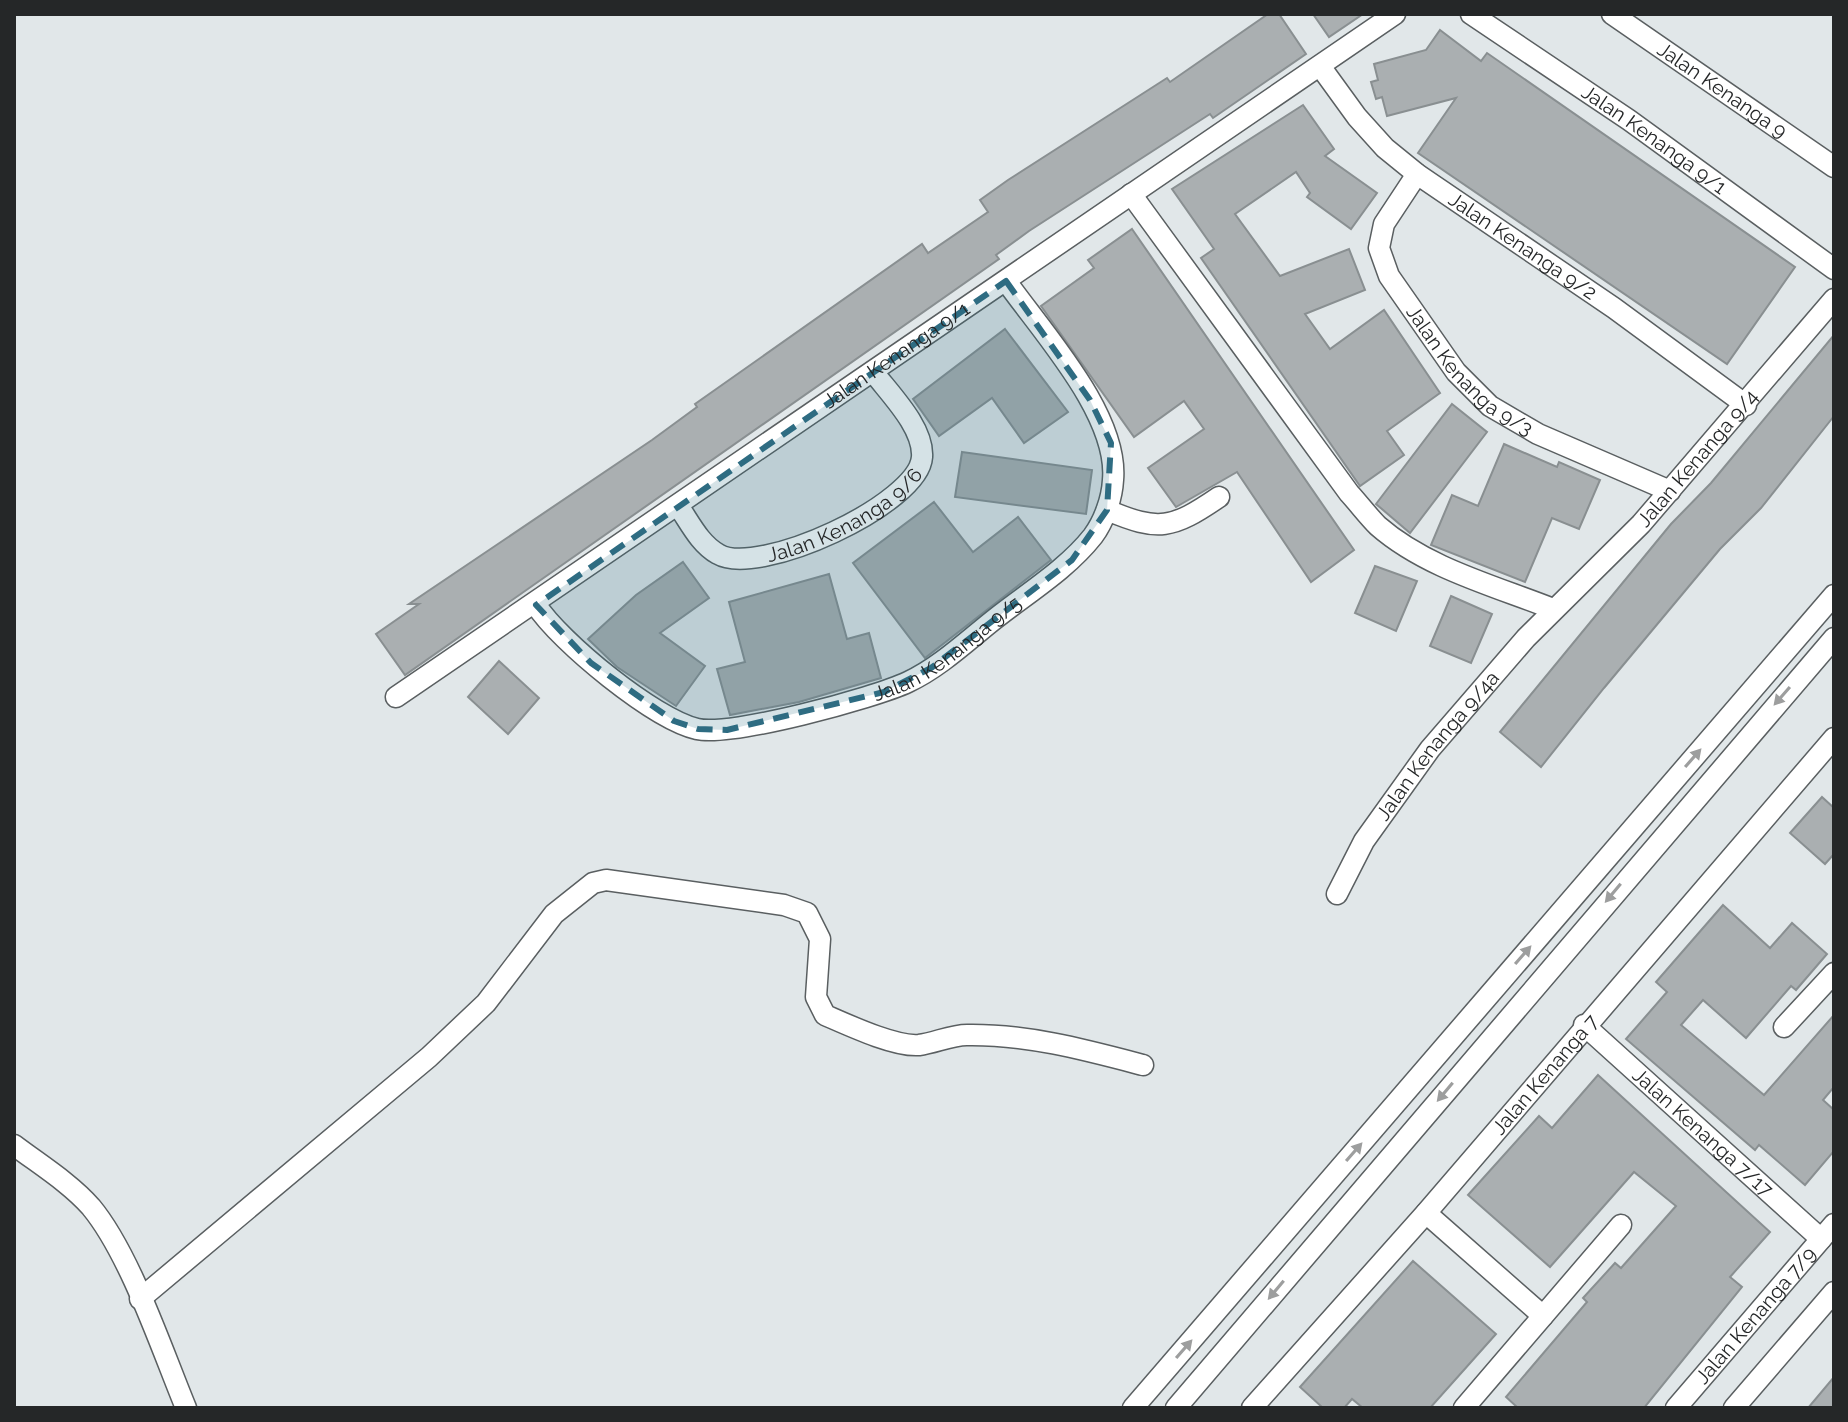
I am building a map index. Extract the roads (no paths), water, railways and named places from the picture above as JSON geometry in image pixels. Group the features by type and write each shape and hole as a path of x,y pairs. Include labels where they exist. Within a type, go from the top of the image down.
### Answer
{"street":[{"name":"Jalan Kenanga 9/1","path":"396,697 536,605 1395,14"},
{"name":"Jalan Kenanga 9/1","path":"1471,14 1629,120 1834,269"},
{"name":"Jalan Kenanga 9","path":"1612,14 1834,167"},
{"name":"Jalan Kenanga 9/2","path":"1320,66 1357,117 1385,148 1417,174 1614,308 1746,405"},
{"name":"Jalan Kenanga 9/3","path":"1417,174 1384,224 1379,248 1389,276 1456,372 1490,406 1538,434 1670,491"},
{"path":"1131,194 1349,493 1378,525 1410,548 1442,565 1553,609"},
{"name":"Jalan Kenanga 9/5","path":"536,605 560,637 674,721 698,729 727,730 884,692 909,682 1072,560 1095,534 1107,510 1113,479 1111,443 1090,400 1006,281"},
{"name":"Jalan Kenanga 9/4","path":"1553,609 1670,491 1834,299"},
{"name":"Jalan Kenanga 9/6","path":"679,507 702,540 719,556 745,560 795,549 844,529 882,504 917,472 922,459 920,442 910,423 874,373"},
{"path":"1107,510 1142,524 1165,526 1185,521 1219,497"},
{"path":"1133,1408 1834,595"},
{"name":"Jalan Kenanga 9/4a","path":"1337,894 1364,841 1430,749 1553,609"},
{"path":"1176,1408 1834,638"},
{"name":"Jalan Kenanga 7","path":"1252,1408 1426,1213 1584,1025 1834,738"},
{"path":"140,1299 429,1057 486,1003 554,914 593,883 606,880 784,905 807,913 820,939 816,997 825,1015 903,1043 918,1045 965,1034 1061,1044 1143,1065"},
{"path":"1784,1027 1834,973"},
{"name":"Jalan Kenanga 7/17","path":"1584,1025 1827,1232"},
{"path":"14,1145 88,1204 122,1257 186,1408"},
{"path":"1426,1213 1543,1316"},
{"path":"1464,1408 1621,1225"},
{"name":"Jalan Kenanga 7/9","path":"1679,1407 1827,1232"},
{"path":"1734,1408 1834,1292"}]}
